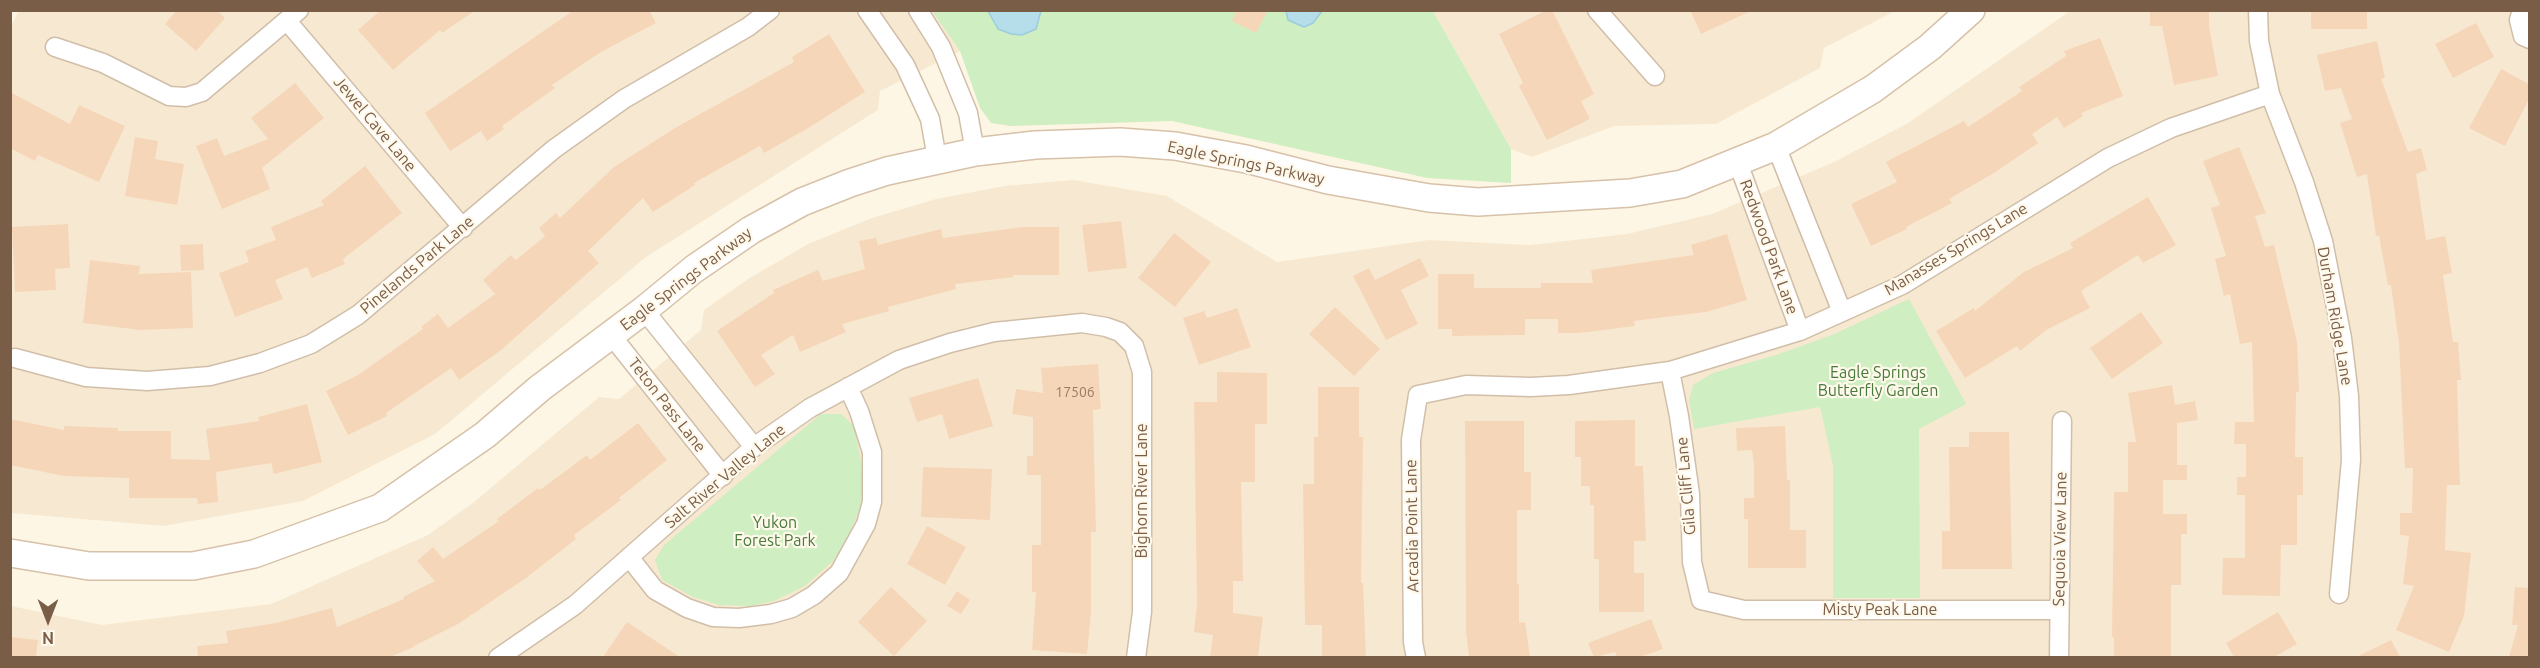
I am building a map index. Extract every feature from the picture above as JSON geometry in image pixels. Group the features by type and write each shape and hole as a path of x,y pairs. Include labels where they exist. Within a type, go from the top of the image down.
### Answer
{"street":[{"name":"Pinelands Park Lane","path":"15,358 86,377 147,381 210,376 260,363 310,344 358,315 554,149 624,99 748,27 770,10"},
{"path":"867,10 905,65 930,119 937,159"},
{"path":"918,10 941,47 969,113 975,152"},
{"path":"1597,10 1655,76"},
{"name":"Eagle Springs Parkway","path":"10,553 89,566 193,566 254,554 380,508 485,435 540,388 713,256 752,230 802,202 868,177 937,159 975,152 1035,144 1079,142 1175,146 1383,191 1478,202 1630,193 1682,184 1776,146 1873,90 1930,47 1971,10"},
{"name":"Durham Ridge Lane","path":"2258,10 2259,41 2270,94 2304,182 2323,241 2342,338 2349,396 2351,460 2339,594"},
{"path":"2522,10 2518,20 2523,36 2529,39"},
{"name":"Jewel Cave Lane","path":"293,16 463,228"},
{"path":"55,47 103,63 169,96 186,97 202,92 293,16"},
{"name":"Manasses Springs Lane","path":"1418,395 1466,385 1531,387 1569,385 1670,371 1800,331 1902,285 2108,158 2171,128 2270,94"},
{"path":"1776,146 1842,312"},
{"name":"Redwood Park Lane","path":"1738,163 1800,331"},
{"path":"645,310 754,447"},
{"name":"Salt River Valley Lane","path":"498,657 575,605 754,447 810,408 899,360 994,332 1082,323 1120,332"},
{"name":"Bighorn River Lane","path":"1120,332 1134,346 1142,372 1142,612 1136,657"},
{"name":"Teton Pass Lane","path":"611,335 723,476"},
{"name":"Gila Cliff Lane","path":"1670,371 1680,416 1690,494 1692,562 1701,600"},
{"path":"628,557 655,590 687,608 713,616 740,618 771,614 792,608 814,595 839,573 866,524 872,502 872,452 859,411 848,387"},
{"name":"Arcadia Point Lane","path":"1416,657 1413,642 1411,440 1418,395"},
{"name":"Sequoia View Lane","path":"2059,657 2062,421"},
{"name":"Misty Peak Lane","path":"1701,600 1744,610 2059,610"}],"shaded area":[{"path":"19,10 932,10 960,51 880,91 878,110 646,257 435,434 303,501 164,526 11,513 10,28"},
{"path":"1433,11 1895,11 1824,48 1820,68 1716,124 1614,126 1532,157 1511,149"},
{"path":"2070,11 2529,11 2529,657 11,658 11,606 102,625 271,604 428,535 474,502 599,397 619,399 701,330 704,310 748,279 808,244 872,218 936,199 1004,186 1073,180 1167,196 1277,262 1429,240 1530,245 1627,234 1712,214 1834,162 1908,123"}],"green space":[{"path":"932,11 1433,11 1511,149 1511,183 1427,178 1172,121 1011,126 991,123 980,108 960,51"},
{"name":"Eagle Springs Butterfly Garden","path":"1909,299 1966,404 1919,429 1920,598 1833,598 1833,465 1820,407 1694,429 1689,400 1693,385 1713,373 1776,355 1832,335"},
{"name":"Yukon Forest Park","path":"821,414 841,414 854,426 864,477 861,504 854,523 832,562 805,586 774,601 750,606 719,605 693,597 662,580 655,560 664,545"}],"water":[{"path":"1286,10 1322,11 1313,23 1304,27 1288,20"},
{"path":"988,11 1041,11 1036,29 1022,35 998,29"}],"building":[{"path":"177,10 216,10 225,18 196,51 165,24"},
{"path":"381,10 476,10 442,33 440,30 393,70 358,30"},
{"path":"574,10 649,10 656,23 601,52 552,85 555,88 502,126 504,129 487,141 481,131 450,151 425,113"},
{"path":"1237,10 1268,10 1256,33 1232,21"},
{"path":"1547,10 1552,10 1594,94 1581,101 1590,119 1547,140 1519,86 1523,83 1499,34"},
{"path":"1690,10 1753,10 1701,34"},
{"path":"2150,10 2209,10 2209,26 2218,76 2174,85 2162,26 2150,26"},
{"path":"2311,10 2367,10 2367,29 2311,29"},
{"path":"2476,23 2494,57 2453,78 2435,44"},
{"path":"829,34 865,92 764,153 760,146 694,183 695,185 653,212 643,198 588,251 599,263 501,350 459,380 451,368 386,413 387,416 348,435 326,391 358,375 423,329 421,327 438,314 448,328 495,294 483,280 511,255 516,260 545,236 539,228 556,213 560,218 614,167 675,128 794,62 792,57"},
{"path":"2100,38 2123,96 2081,113 2083,116 2064,128 2057,117 2032,134 2038,143 1994,173 1949,199 1952,203 1906,227 1907,229 1871,246 1851,204 1897,182 1886,162 1964,121 1968,127 2022,91 2019,87 2066,56 2064,51"},
{"path":"2377,41 2385,78 2381,79 2408,152 2421,148 2427,170 2416,174 2426,240 2445,236 2452,273 2443,275 2453,342 2458,342 2461,380 2457,380 2460,485 2447,485 2445,550 2471,553 2464,616 2449,652 2396,630 2414,586 2403,584 2409,536 2400,535 2400,513 2412,513 2413,468 2405,468 2399,343 2391,285 2388,285 2379,236 2376,236 2367,174 2357,177 2340,123 2352,119 2341,88 2325,91 2317,55"},
{"path":"2501,69 2529,84 2529,99 2505,146 2469,128"},
{"path":"295,83 324,118 262,168 270,189 222,209 196,146 217,138 224,156 268,139 251,118"},
{"path":"10,92 70,124 79,105 125,126 99,182 38,155 35,161 10,148"},
{"path":"135,137 158,141 155,159 184,164 177,205 125,196"},
{"path":"2239,147 2266,213 2255,216 2265,247 2274,245 2297,342 2299,392 2296,392 2295,457 2303,457 2303,495 2297,495 2297,545 2281,545 2280,596 2222,595 2223,558 2245,558 2245,495 2237,495 2237,477 2246,477 2246,444 2234,444 2235,422 2254,422 2252,342 2240,344 2230,294 2224,296 2215,259 2226,256 2211,208 2220,205 2203,161"},
{"path":"365,166 402,213 343,259 345,264 312,278 307,267 275,280 283,299 235,317 219,273 249,262 245,251 276,240 271,227 324,205 321,201"},
{"path":"2148,197 2176,245 2143,263 2138,255 2081,291 2090,308 2046,330 2020,351 2017,346 1965,378 1936,331 1974,308 1975,311 2024,272 2073,248 2070,243"},
{"path":"1121,221 1127,268 1088,272 1082,225"},
{"path":"68,224 70,268 55,269 56,290 15,292 12,227"},
{"path":"1022,227 1059,227 1059,275 1013,275 1014,277 955,284 956,289 888,307 889,311 842,324 846,332 800,352 793,335 761,355 775,374 755,387 717,331 774,293 773,290 818,270 823,281 865,269 859,241 876,238 878,245 941,229 943,238"},
{"path":"1174,233 1211,262 1175,307 1138,278"},
{"path":"1727,234 1747,300 1706,312 1634,321 1635,326 1579,333 1558,333 1558,319 1525,319 1525,335 1452,336 1452,329 1438,329 1438,274 1474,274 1474,288 1541,288 1541,283 1593,283 1591,270 1694,255 1691,245"},
{"path":"203,244 204,270 181,271 180,245"},
{"path":"1420,258 1429,276 1401,290 1418,324 1386,340 1353,276 1369,268 1375,280"},
{"path":"90,260 140,266 139,274 191,272 193,328 140,330 83,323"},
{"path":"1335,307 1380,349 1354,376 1309,334"},
{"path":"1237,308 1251,347 1199,365 1183,318 1204,311 1207,318"},
{"path":"2141,312 2163,343 2112,379 2090,348"},
{"path":"1098,364 1101,409 1093,410 1096,532 1091,532 1091,612 1087,654 1032,650 1036,592 1032,592 1032,545 1041,545 1041,475 1027,475 1027,456 1033,456 1033,417 1012,414 1016,389 1043,393 1041,368"},
{"path":"1217,372 1267,373 1267,424 1255,424 1255,482 1241,482 1243,581 1233,581 1233,613 1263,617 1258,657 1210,657 1213,635 1194,632 1197,604 1194,402 1217,402"},
{"path":"978,378 993,426 949,439 942,414 917,422 909,398"},
{"path":"2172,385 2175,405 2195,401 2198,420 2177,423 2177,465 2187,465 2187,480 2163,480 2163,514 2187,514 2187,534 2181,534 2181,585 2171,585 2171,657 2114,657 2114,637 2112,637 2114,492 2128,492 2128,442 2136,442 2128,393"},
{"path":"1318,387 1359,387 1359,437 1363,437 1361,583 1363,583 1366,657 1322,657 1322,625 1305,625 1303,484 1314,484 1314,437 1318,437"},
{"path":"307,404 322,462 274,474 271,463 216,472 218,502 198,504 197,498 129,498 129,478 64,476 10,465 10,419 64,430 64,426 118,428 118,431 171,431 171,459 210,460 206,429 259,421 258,417"},
{"path":"1635,420 1635,466 1643,466 1646,541 1634,541 1634,573 1644,573 1644,612 1599,612 1599,559 1594,559 1594,505 1590,505 1590,486 1581,486 1581,457 1575,457 1575,421"},
{"path":"1465,421 1524,421 1524,472 1531,472 1531,510 1517,510 1517,584 1519,584 1519,623 1525,622 1530,657 1469,657 1466,632"},
{"path":"638,423 667,460 619,498 621,500 574,535 576,539 526,578 458,624 390,657 198,657 197,646 228,643 226,631 276,623 332,608 337,627 404,599 403,597 435,581 417,561 433,547 443,559 499,521 497,519 538,488 540,490 587,455 590,460"},
{"path":"1785,426 1787,480 1790,480 1790,530 1806,530 1806,568 1748,568 1748,519 1744,519 1744,498 1754,498 1754,465 1752,450 1737,451 1736,428"},
{"path":"1969,432 2009,432 2012,569 1942,569 1942,531 1950,531 1949,447 1969,447"},
{"path":"923,467 992,469 990,520 921,517"},
{"path":"927,526 966,547 945,585 907,564"},
{"path":"891,587 927,621 894,656 858,622"},
{"path":"2515,587 2529,588 2529,657 2509,657 2518,625 2512,625"},
{"path":"957,591 970,600 961,614 947,606"},
{"path":"2278,612 2297,644 2274,657 2234,657 2226,643"},
{"path":"1651,619 1663,649 1640,657 1617,657 1615,652 1594,657 1588,643"},
{"path":"627,622 680,657 603,657"},
{"path":"10,637 38,640 36,657 10,657"},
{"path":"2391,640 2400,657 2356,657"}]}
